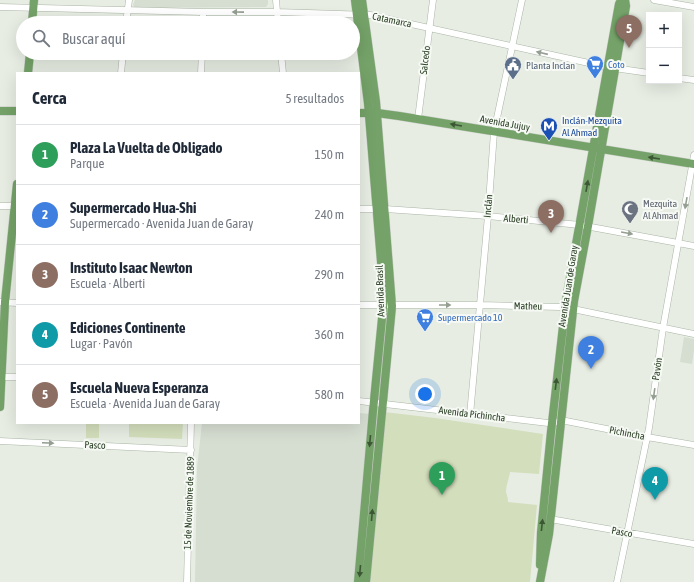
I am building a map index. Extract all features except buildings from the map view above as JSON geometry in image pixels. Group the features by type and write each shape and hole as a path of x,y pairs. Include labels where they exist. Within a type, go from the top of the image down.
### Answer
{"main road":[{"name":"Avenida Brasil","path":"355,0 360,15 373,113 381,209 384,298 388,306 358,582"},
{"name":"Avenida Brasil","path":"360,15 362,0"},
{"name":"Avenida Juan de Garay","path":"541,580 541,533 580,225 597,149 611,68 619,4 622,0"},
{"name":"Avenida Juan de Garay","path":"611,68 626,6 625,0"},
{"path":"33,16 34,4"},
{"path":"28,72 29,60"},
{"path":"0,110 16,111"},
{"name":"Avenida Jujuy","path":"360,113 373,113 418,119 693,164"},
{"name":"Avenida Juan de Garay","path":"569,308 588,226 597,149"},
{"path":"0,407 2,302 16,206"},
{"name":"Avenida Brasil","path":"366,582 378,403"},
{"name":"Avenida Juan de Garay","path":"541,580 550,520 556,423"}],"street":[{"path":"127,16 129,0"},
{"path":"276,0 277,16"},
{"name":"Salcedo","path":"418,119 433,0"},
{"name":"Inclán","path":"470,414 494,132 522,0"},
{"path":"654,0 694,7"},
{"name":"Catamarca","path":"0,7 34,4 127,10 370,15 611,68 646,73"},
{"path":"121,72 122,60"},
{"path":"201,72 202,60"},
{"path":"282,60 283,72"},
{"path":"682,78 694,80"},
{"name":"Pavón","path":"617,582 647,437 663,328 694,155"},
{"path":"0,206 16,206"},
{"name":"Alberti","path":"360,209 488,216 580,225 694,246"},
{"path":"2,302 16,303"},
{"name":"Matheu","path":"360,306 480,305 569,308 694,334"},
{"path":"1,377 16,377"},
{"name":"Avenida Pichincha","path":"360,401 542,423 556,423"},
{"name":"Pichincha","path":"556,423 566,421 694,445"},
{"name":"15 de Noviembre de 1889","path":"187,582 191,424"},
{"name":"Pasco","path":"0,440 190,450"},
{"name":"Pasco","path":"550,520 694,544"}],"shaded area":[{"path":"135,0 268,0 268,4 266,7 135,8 133,5"},
{"path":"684,337 694,339 692,364 680,362"},
{"path":"360,413 370,414 354,582 195,582 197,468 202,424 360,424"}],"green space":[{"path":"384,412 543,434 539,474 510,472 506,489 508,502 537,505 530,582 370,582"},
{"path":"86,424 99,424 99,438 86,438"},
{"path":"129,424 183,424 182,439 129,437"}],"place":[{"name":"Escuela Nueva Esperanza","path":"629,48"},
{"name":"Coto","path":"595,79"},
{"name":"Planta Inclan","path":"513,80"},
{"name":"Inclán-Mezquita Al Ahmad","path":"549,141"},
{"name":"Mezquita Al Ahmad","path":"630,224"},
{"name":"Instituto Isaac Newton","path":"551,233"},
{"name":"Supermercado 10","path":"425,332"},
{"name":"Supermercado Hua-Shi","path":"591,369"},
{"name":"Plaza La Vuelta de Obligado","path":"442,495"},
{"name":"Ediciones Continente","path":"655,500"}]}
